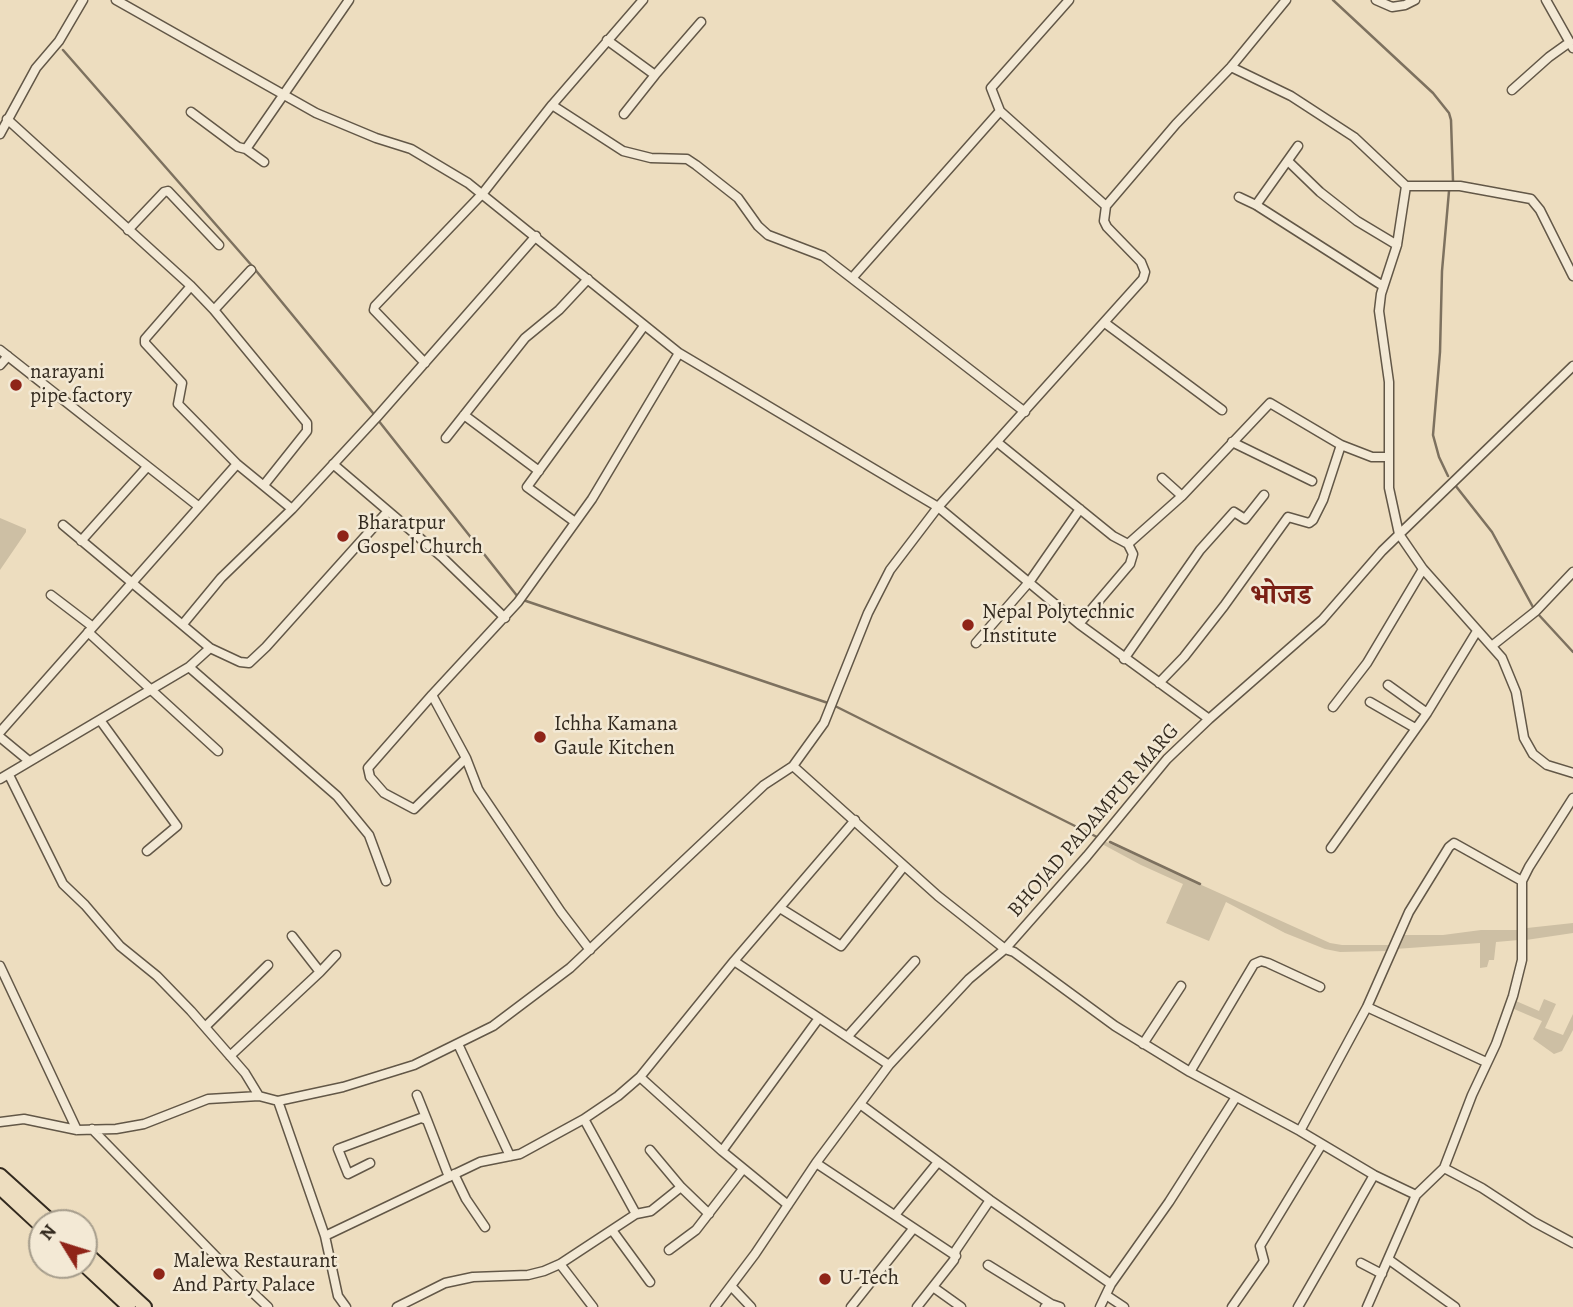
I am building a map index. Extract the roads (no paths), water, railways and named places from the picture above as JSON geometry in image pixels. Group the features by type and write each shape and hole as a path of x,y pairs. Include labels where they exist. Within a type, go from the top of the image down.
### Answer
{"highway":[{"path":"0,1175 38,1209"},
{"path":"0,1188 28,1214"},
{"path":"98,1264 145,1307"},
{"path":"98,1278 130,1307"}],"street":[{"path":"0,134 36,68 59,41 83,0"},
{"path":"117,0 316,113 411,149 483,193 679,353 937,507 1079,624 1209,719"},
{"path":"246,149 349,0"},
{"path":"425,363 374,310 375,306 483,193 552,105 643,0"},
{"path":"1069,0 992,88 1000,111 1106,206"},
{"path":"1376,0 1392,7 1415,0"},
{"path":"1512,90 1549,57 1572,45 1546,0"},
{"path":"0,1122 24,1119 77,1130 116,1129 145,1124 208,1099 260,1096 278,1101 378,1077 414,1065 458,1044 514,1012 590,950 764,785 793,766 824,723 868,613 890,570 937,507 1138,286 1145,272 1141,262 1107,227 1104,221 1106,206 1176,124 1231,67 1283,1"},
{"path":"624,114 701,22"},
{"path":"607,40 655,75"},
{"path":"1231,67 1291,96 1354,136 1406,186 1461,186 1531,199 1540,210 1573,276"},
{"path":"552,105 623,151 651,158 687,159 738,198 768,235 823,256 1024,412"},
{"path":"853,277 1000,111"},
{"path":"191,112 238,147 246,149 264,162"},
{"path":"6,119 191,286 307,423 307,431 264,485"},
{"path":"1256,205 1298,146"},
{"path":"1289,162 1320,192 1357,221 1397,245"},
{"path":"1406,186 1397,245 1383,286 1379,312 1389,382 1389,488 1398,534 1423,569 1502,658 1516,692 1527,746 1546,765 1573,773"},
{"path":"128,230 164,192 169,191 219,245"},
{"path":"1238,197 1256,205 1383,286"},
{"path":"183,624 246,551 292,509 425,363 536,236"},
{"path":"214,310 251,270"},
{"path":"446,438 525,338 559,310 588,279"},
{"path":"191,286 145,339 145,343 182,383 178,404 237,464 292,509"},
{"path":"1105,323 1222,410"},
{"path":"575,522 527,487 644,326"},
{"path":"0,365 4,353 198,506"},
{"path":"466,758 414,809 384,793 370,777 368,768 505,618 592,499 679,353"},
{"name":"BHOJAD PADAMPUR MARG","path":"715,1307 732,1287 816,1163 889,1065 970,979 1005,950 1167,759 1322,620 1398,534 1573,366"},
{"path":"1128,544 1182,496 1270,403 1341,445 1373,457 1388,457"},
{"path":"464,415 538,471"},
{"path":"997,442 1128,544 1133,554 1130,564 1079,624"},
{"path":"1232,442 1312,481"},
{"path":"1159,683 1184,657 1224,606 1288,517 1309,523 1313,520 1323,500 1341,445"},
{"path":"29,761 0,735 131,582 237,464"},
{"path":"333,464 442,557 505,618"},
{"path":"81,541 147,467"},
{"path":"1162,478 1182,496"},
{"path":"1124,659 1200,550 1234,512 1245,519 1264,495"},
{"path":"976,643 1030,581 1080,509"},
{"path":"63,525 210,648 248,663 266,647 388,511"},
{"path":"1333,707 1367,663 1423,569"},
{"path":"1493,646 1536,611 1573,572"},
{"path":"51,595 91,629 218,751"},
{"path":"1331,848 1427,713 1477,631"},
{"path":"0,779 189,667 210,648"},
{"path":"189,667 343,803 369,835 386,881"},
{"path":"1388,685 1427,713"},
{"path":"432,695 466,758 478,789 561,912 590,950"},
{"path":"1370,702 1415,728"},
{"path":"100,720 177,826 147,851"},
{"path":"793,766 904,866 1005,950 1014,951 1143,1044 1374,1175 1416,1195"},
{"path":"9,775 63,884 120,946 157,976 205,1027 245,1073 260,1096"},
{"path":"1367,1307 1416,1195 1444,1168 1503,1026 1519,974 1523,943 1522,881 1573,798"},
{"path":"325,1237 480,1162 520,1154 584,1119 618,1096 640,1077 734,961 855,820"},
{"path":"1300,1131 1367,1007 1409,912 1449,847 1454,843 1522,881"},
{"path":"780,908 841,946 904,866"},
{"path":"292,936 320,972"},
{"path":"230,1056 335,955"},
{"path":"734,961 889,1065"},
{"path":"848,1037 915,961"},
{"path":"1190,1072 1254,964 1261,961 1268,963 1320,987"},
{"path":"205,1027 268,965"},
{"path":"0,966 77,1130"},
{"path":"1143,1044 1181,986"},
{"path":"1367,1007 1486,1062"},
{"path":"722,1151 819,1018"},
{"path":"458,1044 510,1156"},
{"path":"640,1077 722,1151 788,1205"},
{"path":"417,1095 452,1175 485,1227"},
{"path":"1100,1307 1111,1284 1169,1202 1236,1097"},
{"path":"278,1101 325,1237 338,1296 346,1307"},
{"path":"860,1104 937,1162 1111,1284"},
{"path":"370,1163 348,1174 338,1149 421,1118 427,1120"},
{"path":"584,1119 636,1214"},
{"path":"92,1129 268,1307"},
{"path":"1232,1307 1264,1261 1260,1246 1322,1144"},
{"path":"650,1150 681,1187 709,1214"},
{"path":"895,1215 937,1162"},
{"path":"816,1163 956,1256"},
{"path":"1444,1168 1482,1188 1534,1223 1573,1242"},
{"path":"669,1250 696,1230 743,1169"},
{"path":"1298,1307 1374,1175"},
{"path":"397,1307 445,1283 483,1276 528,1275 560,1264 636,1214 650,1211 681,1187"},
{"path":"917,1307 956,1256 956,1250 990,1200"},
{"path":"851,1307 913,1229"},
{"path":"612,1230 650,1282"},
{"path":"1388,1259 1455,1307"},
{"path":"1361,1263 1381,1274"},
{"path":"560,1264 593,1307"},
{"path":"988,1265 1052,1306"},
{"path":"933,1286 961,1307"},
{"path":"732,1287 751,1307"},
{"path":"1106,1295 1124,1307"}],"waterway":[{"path":"1333,0 1433,93 1449,113 1451,120 1453,181 1449,191 1442,271 1440,352 1433,435 1448,476"},
{"path":"63,50 253,267 373,413"},
{"path":"378,420 518,597"},
{"path":"1455,485 1492,532 1534,609"},
{"path":"526,601 828,703"},
{"path":"1538,614 1573,652"},
{"path":"835,706 1097,837"},
{"path":"1110,842 1200,884"}],"place":[{"name":"narayani pipe factory","path":"16,385"},
{"name":"Bharatpur Gospel Church","path":"343,536"},
{"name":"Nepal Polytechnic Institute","path":"968,625"},
{"name":"Ichha Kamana Gaule Kitchen","path":"540,737"},
{"name":"Malewa Restaurant And Party Palace","path":"159,1274"},
{"name":"U-Tech","path":"825,1279"}],"district":[{"name":"भोजड","path":"1281,597"}]}
